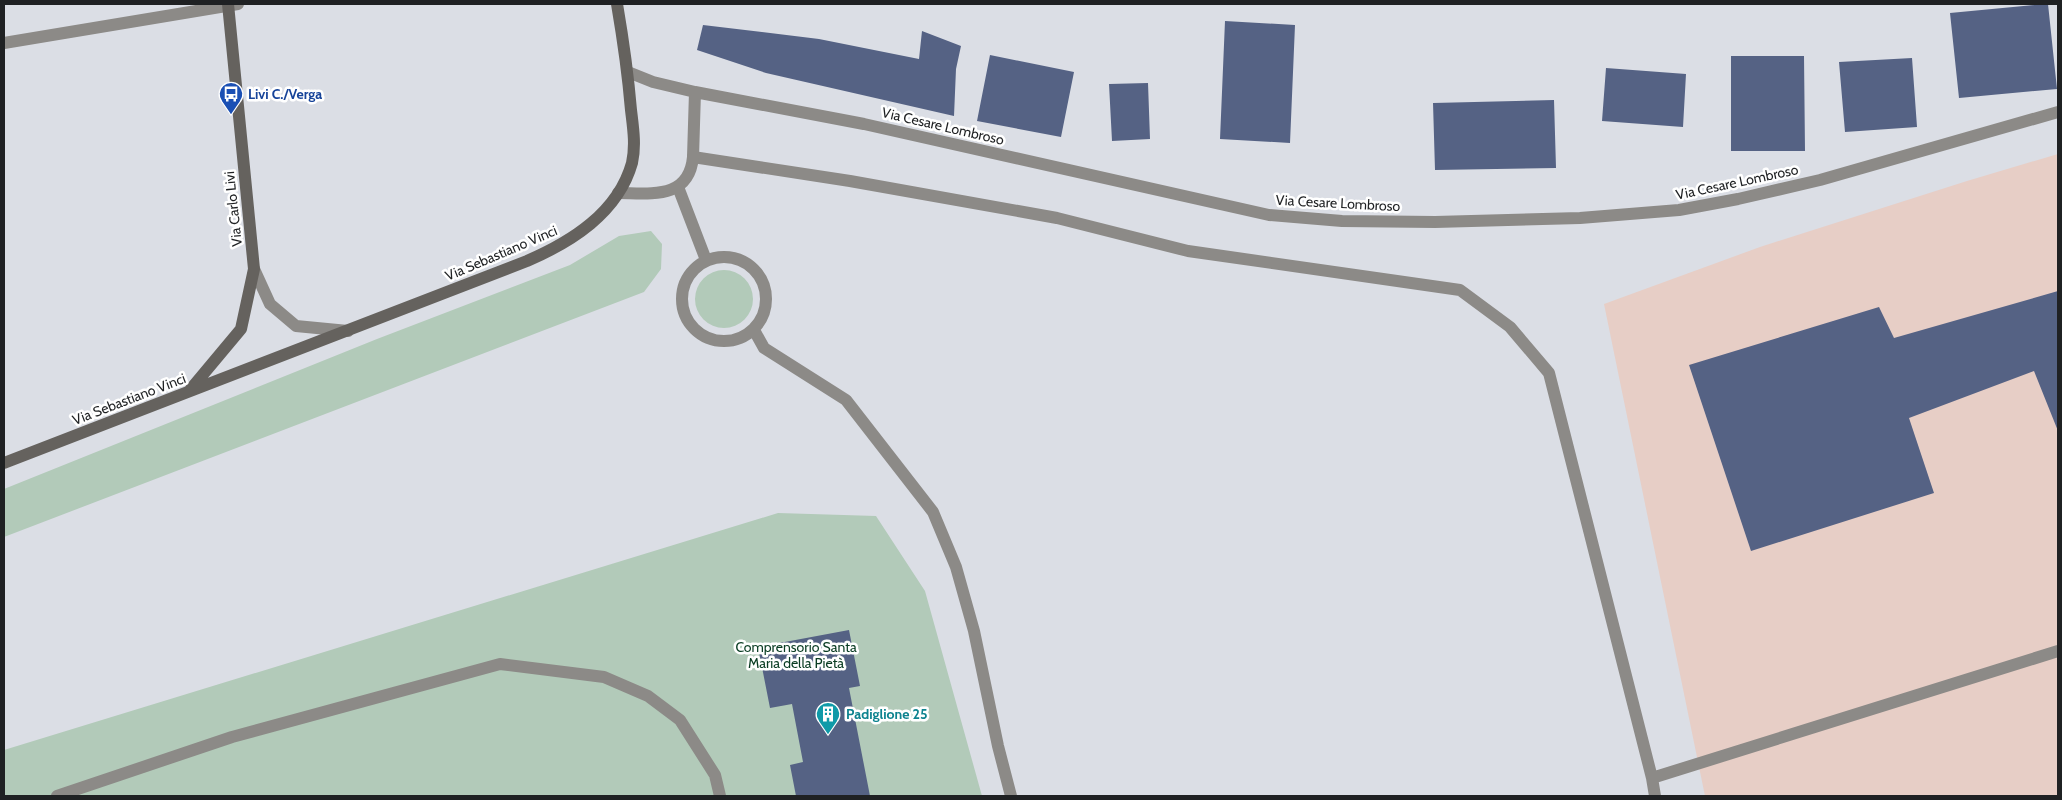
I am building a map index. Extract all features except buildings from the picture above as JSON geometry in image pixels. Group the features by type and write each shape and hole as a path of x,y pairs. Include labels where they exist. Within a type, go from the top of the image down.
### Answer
{"street":[{"path":"4,43 231,4"},
{"name":"Via Carlo Livi","path":"189,392 242,329 254,269 231,4"},
{"path":"617,4 628,72"},
{"name":"Via Cesare Lombroso","path":"628,72 653,82 695,92 864,124 1269,214 1368,222 1580,218 1678,210 1738,199 1820,180 2058,112"},
{"name":"Via Sebastiano Vinci","path":"4,463 349,331 544,253 564,243 593,223 618,193 627,176 633,150 628,72"},
{"path":"618,193 663,192 678,187 690,171 693,157 695,92"},
{"path":"693,157 850,181 1057,218 1188,251 1460,290 1510,327 1548,373 1652,778 1655,796"},
{"path":"678,187 706,260"},
{"path":"717,257 730,257 745,262 758,273 765,288 767,302 764,315 754,330 740,339 724,342 706,338 689,324 683,312 681,297 684,285 693,269 706,260 717,257"},
{"name":"Via Sebastiano Vinci","path":"254,269 270,304 296,326 349,331"},
{"path":"754,330 764,348 846,400 933,512 956,567 974,631 998,746 1012,796"},
{"path":"1652,778 2058,651"},
{"path":"57,796 232,736 500,664 604,678 648,696 680,720 715,776 720,796"}],"shaded area":[{"path":"2058,154 2058,796 1705,796 1604,304 1760,247"}],"green space":[{"path":"651,231 662,244 661,269 644,292 4,537 4,489 377,339 570,265 619,236"},
{"path":"718,270 730,270 745,278 753,293 753,305 745,320 730,328 718,328 703,320 695,305 695,293 703,278"},
{"name":"Comprensorio Santa Maria della Pietà","path":"778,513 876,516 925,591 982,796 4,796 4,750"}],"place":[{"name":"Livi C./Verga","path":"231,115"},
{"name":"Padiglione 25","path":"828,735"}]}
